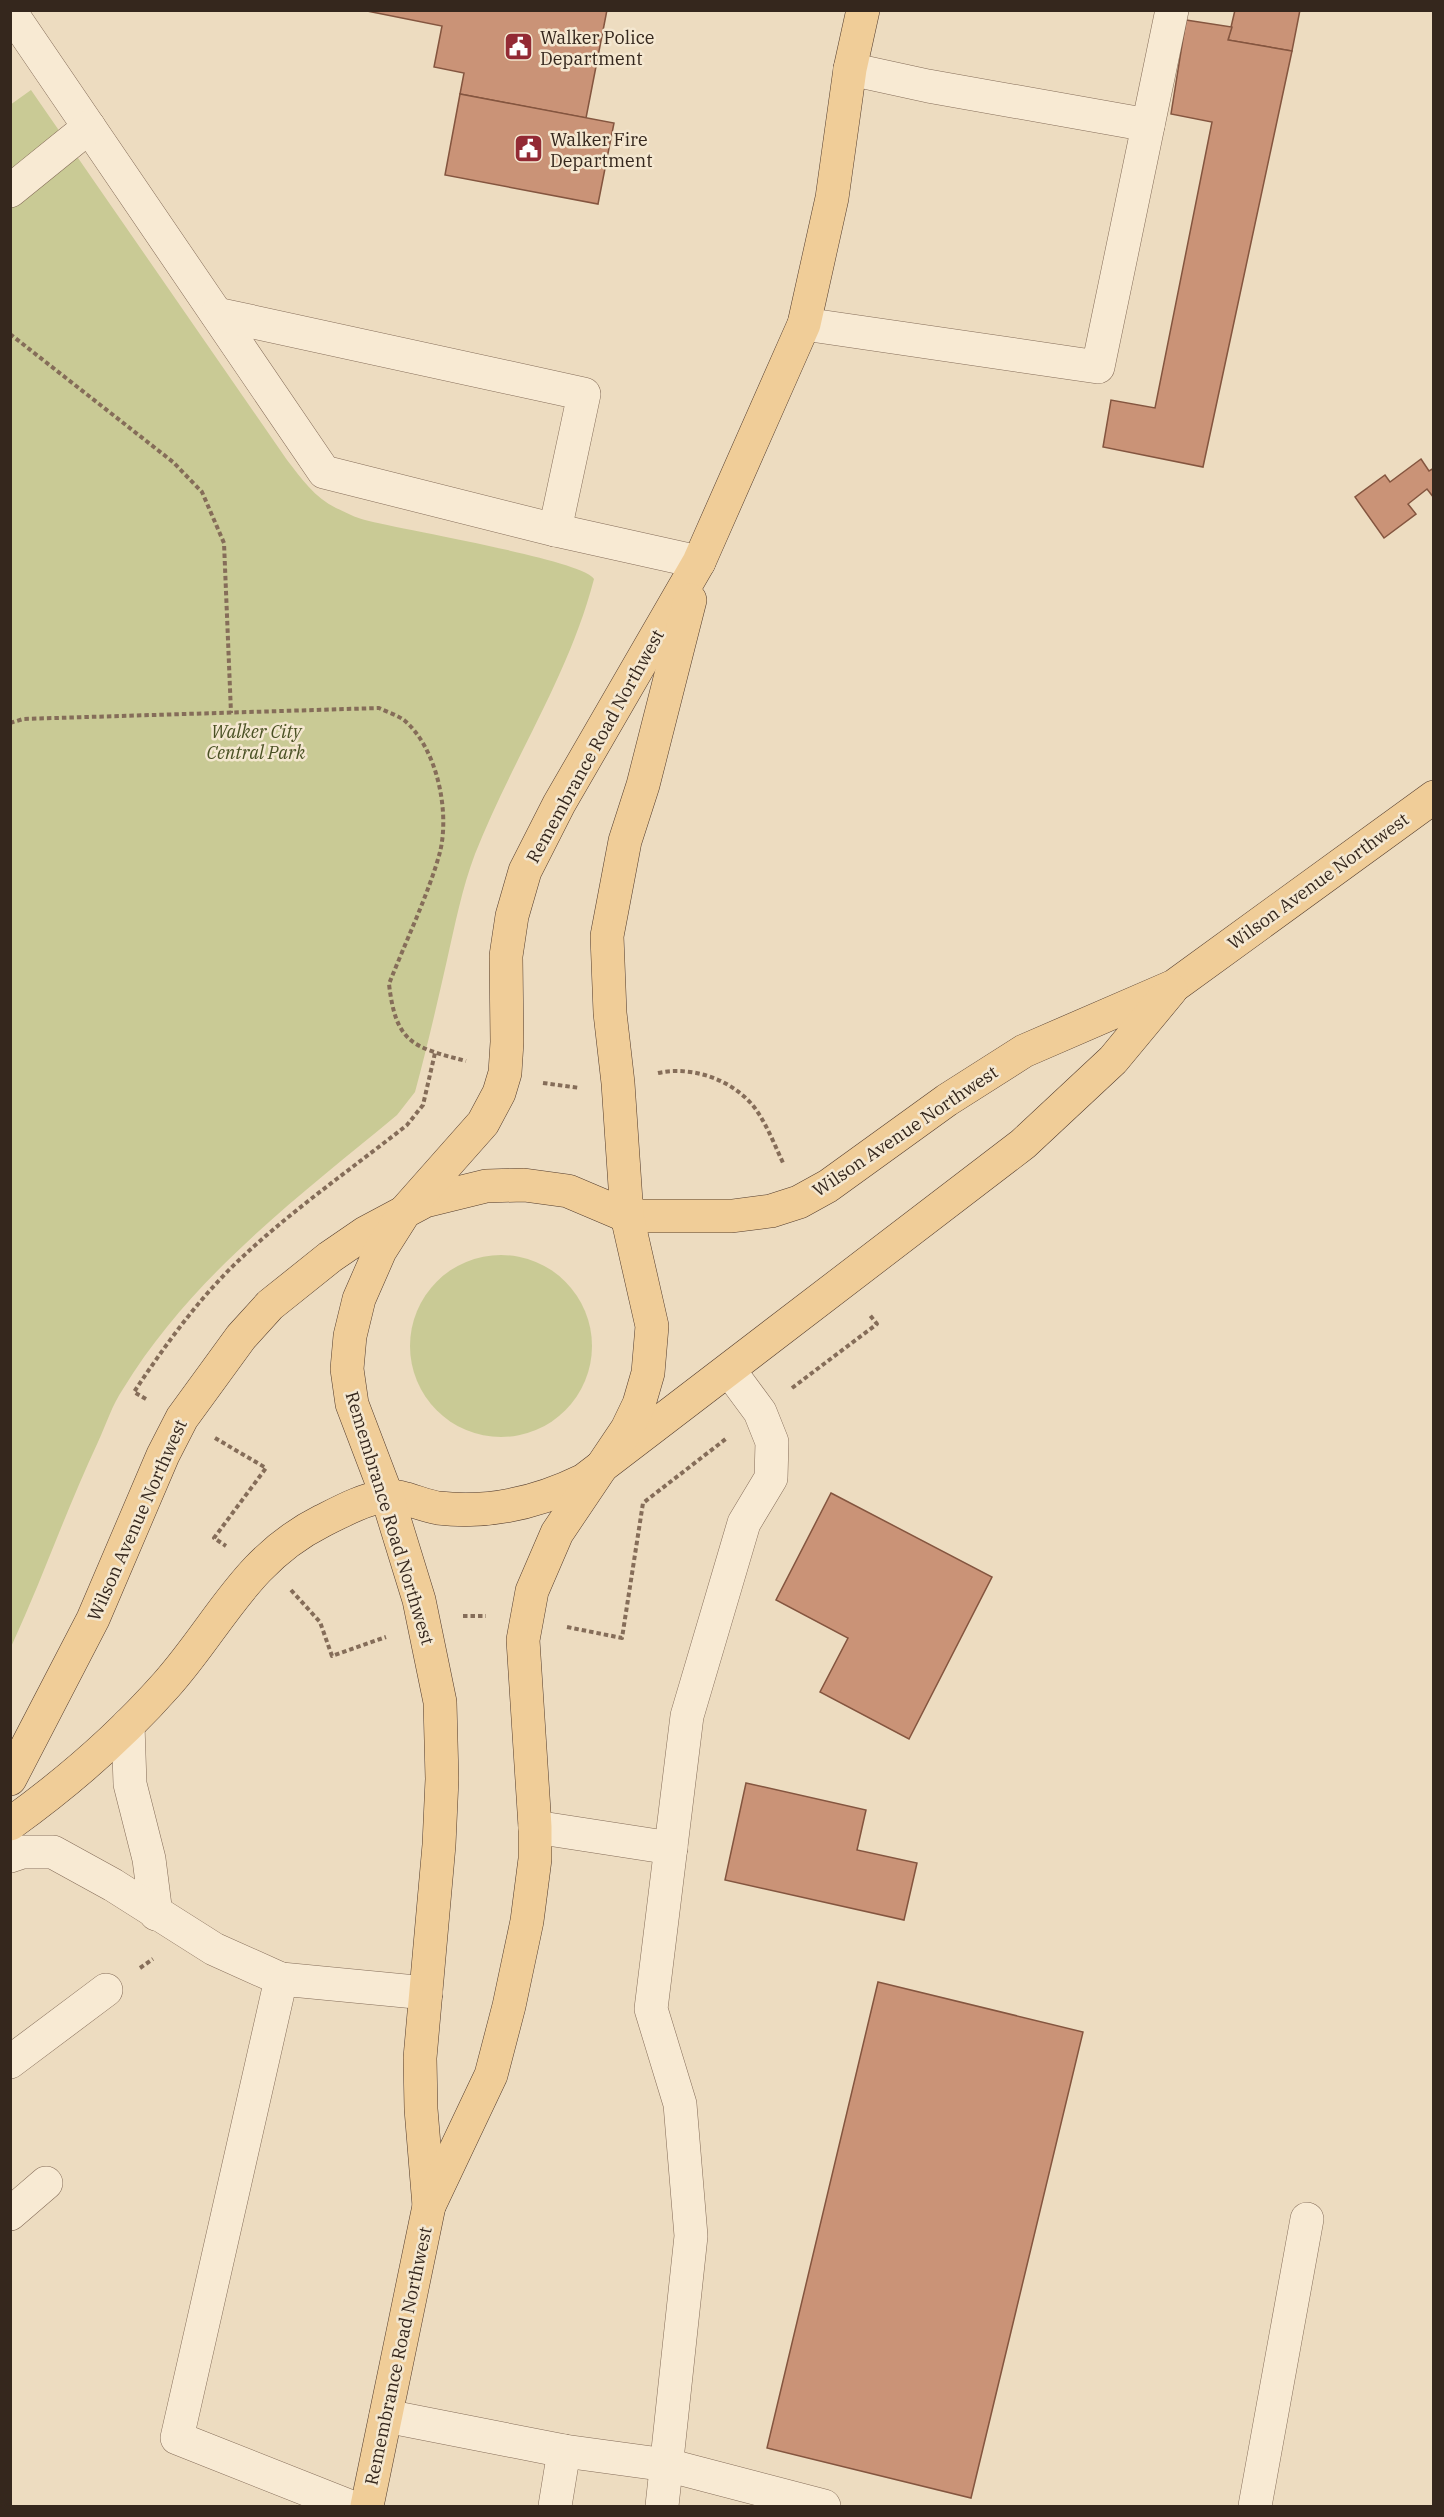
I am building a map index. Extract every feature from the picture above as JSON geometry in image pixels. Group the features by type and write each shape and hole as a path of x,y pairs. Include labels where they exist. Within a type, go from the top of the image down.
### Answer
{"main road":[{"name":"Remembrance Road Northwest","path":"429,2206 421,2109 420,2058 441,1801 440,1702 419,1600 387,1496 352,1404 348,1356 354,1318 367,1278 406,1210 469,1141 483,1123 499,1093 506,1073 506,956 512,916 525,870 559,804 699,562 804,324 832,198 850,69 863,10"},
{"name":"Remembrance Road Northwest","path":"367,2506 429,2206 490,2075 509,2006 527,1922 535,1859 535,1827 523,1670 525,1619 542,1562 557,1533 627,1429 639,1404 652,1342 650,1310 627,1216 618,1083 610,1013 607,936 625,842 643,785 699,562"},
{"name":"Wilson Avenue Northwest","path":"10,1779 93,1619 164,1455 198,1393 241,1337 270,1305 330,1257 406,1210 425,1201 465,1189 524,1185 568,1191 627,1216 732,1216 771,1211 799,1202 828,1186 947,1100 1024,1051 1174,986 1434,797"},
{"name":"Wilson Avenue Northwest","path":"387,1496 437,1508 461,1510 491,1508 552,1495 596,1472 1023,1144 1113,1060 1174,986"},
{"path":"10,1824 63,1784 128,1725 168,1683 244,1583 270,1554 283,1543 322,1521 387,1496"}],"lane":[{"path":"804,324 1098,367 1172,10"},
{"path":"10,11 324,472 555,530 699,562"},
{"path":"850,69 928,86 1148,125"},
{"path":"10,191 89,127"},
{"path":"217,314 584,394 555,530"},
{"path":"662,2506 691,2236 680,2104 651,2009 687,1716 744,1523 771,1478 772,1442 760,1412 729,1370"},
{"path":"128,1725 130,1784 148,1859 156,1914"},
{"path":"535,1827 671,1848"},
{"path":"10,1856 22,1852 53,1852 113,1885 214,1949 280,1979 426,1993"},
{"path":"280,1979 177,2438 349,2506"},
{"path":"10,2062 106,1990"},
{"path":"10,2214 45,2183"},
{"path":"1255,2506 1307,2219"},
{"path":"386,2416 564,2451 667,2465 824,2506"},
{"path":"555,2506 564,2451"}],"path":[{"path":"10,334 173,462 202,492 224,543 231,712"},
{"path":"10,723 23,718 379,708 404,720 429,754 440,784 442,824 440,851 389,984 396,1024 411,1041 435,1053 472,1063"},
{"path":"154,1403 134,1392 190,1314 259,1243 407,1125 423,1105 435,1053"},
{"path":"649,1075 662,1072 695,1073 716,1078 738,1091 759,1113 784,1166"},
{"path":"543,1083 557,1087 584,1088"},
{"path":"565,1627 622,1638 643,1503 877,1324 868,1313"},
{"path":"219,1440 266,1468 214,1538 228,1547"},
{"path":"289,1588 299,1596 320,1622 333,1656 393,1635"},
{"path":"455,1617 492,1616"},
{"path":"106,1990 190,1934"}],"green space":[{"name":"Walker City Central Park","path":"31,90 287,460 321,499 362,519 526,554 583,571 594,579 570,650 489,820 470,867 415,1092 397,1115 248,1241 181,1310 150,1348 112,1408 11,1647 10,105"},
{"path":"501,1255 519,1256 536,1262 552,1270 566,1281 577,1295 585,1311 591,1328 591,1364 585,1381 577,1397 566,1411 552,1422 536,1430 519,1436 501,1437 483,1436 466,1430 450,1422 436,1411 425,1397 417,1381 411,1364 410,1346 411,1328 417,1311 425,1295 436,1281 450,1270 466,1262 483,1256"}],"building":[{"name":"Walker Police Department","path":"362,10 607,10 586,118 460,94 464,73 434,67 442,26"},
{"path":"1235,10 1300,10 1292,51 1228,40"},
{"path":"1186,20 1232,27 1228,40 1292,51 1203,467 1103,447 1111,400 1155,408 1212,122 1171,114"},
{"name":"Walker Fire Department","path":"460,94 614,123 598,204 445,175"},
{"path":"1421,459 1429,471 1434,468 1434,498 1427,489 1408,504 1416,514 1384,538 1355,497 1385,475 1390,482"},
{"path":"831,1493 992,1577 909,1739 820,1692 848,1638 776,1600"},
{"path":"746,1783 866,1810 857,1850 917,1863 904,1920 725,1880"},
{"path":"878,1982 1083,2032 971,2498 767,2448"}],"place":[{"name":"Walker Police Department","path":"519,47"},
{"name":"Walker Fire Department","path":"529,149"}]}
